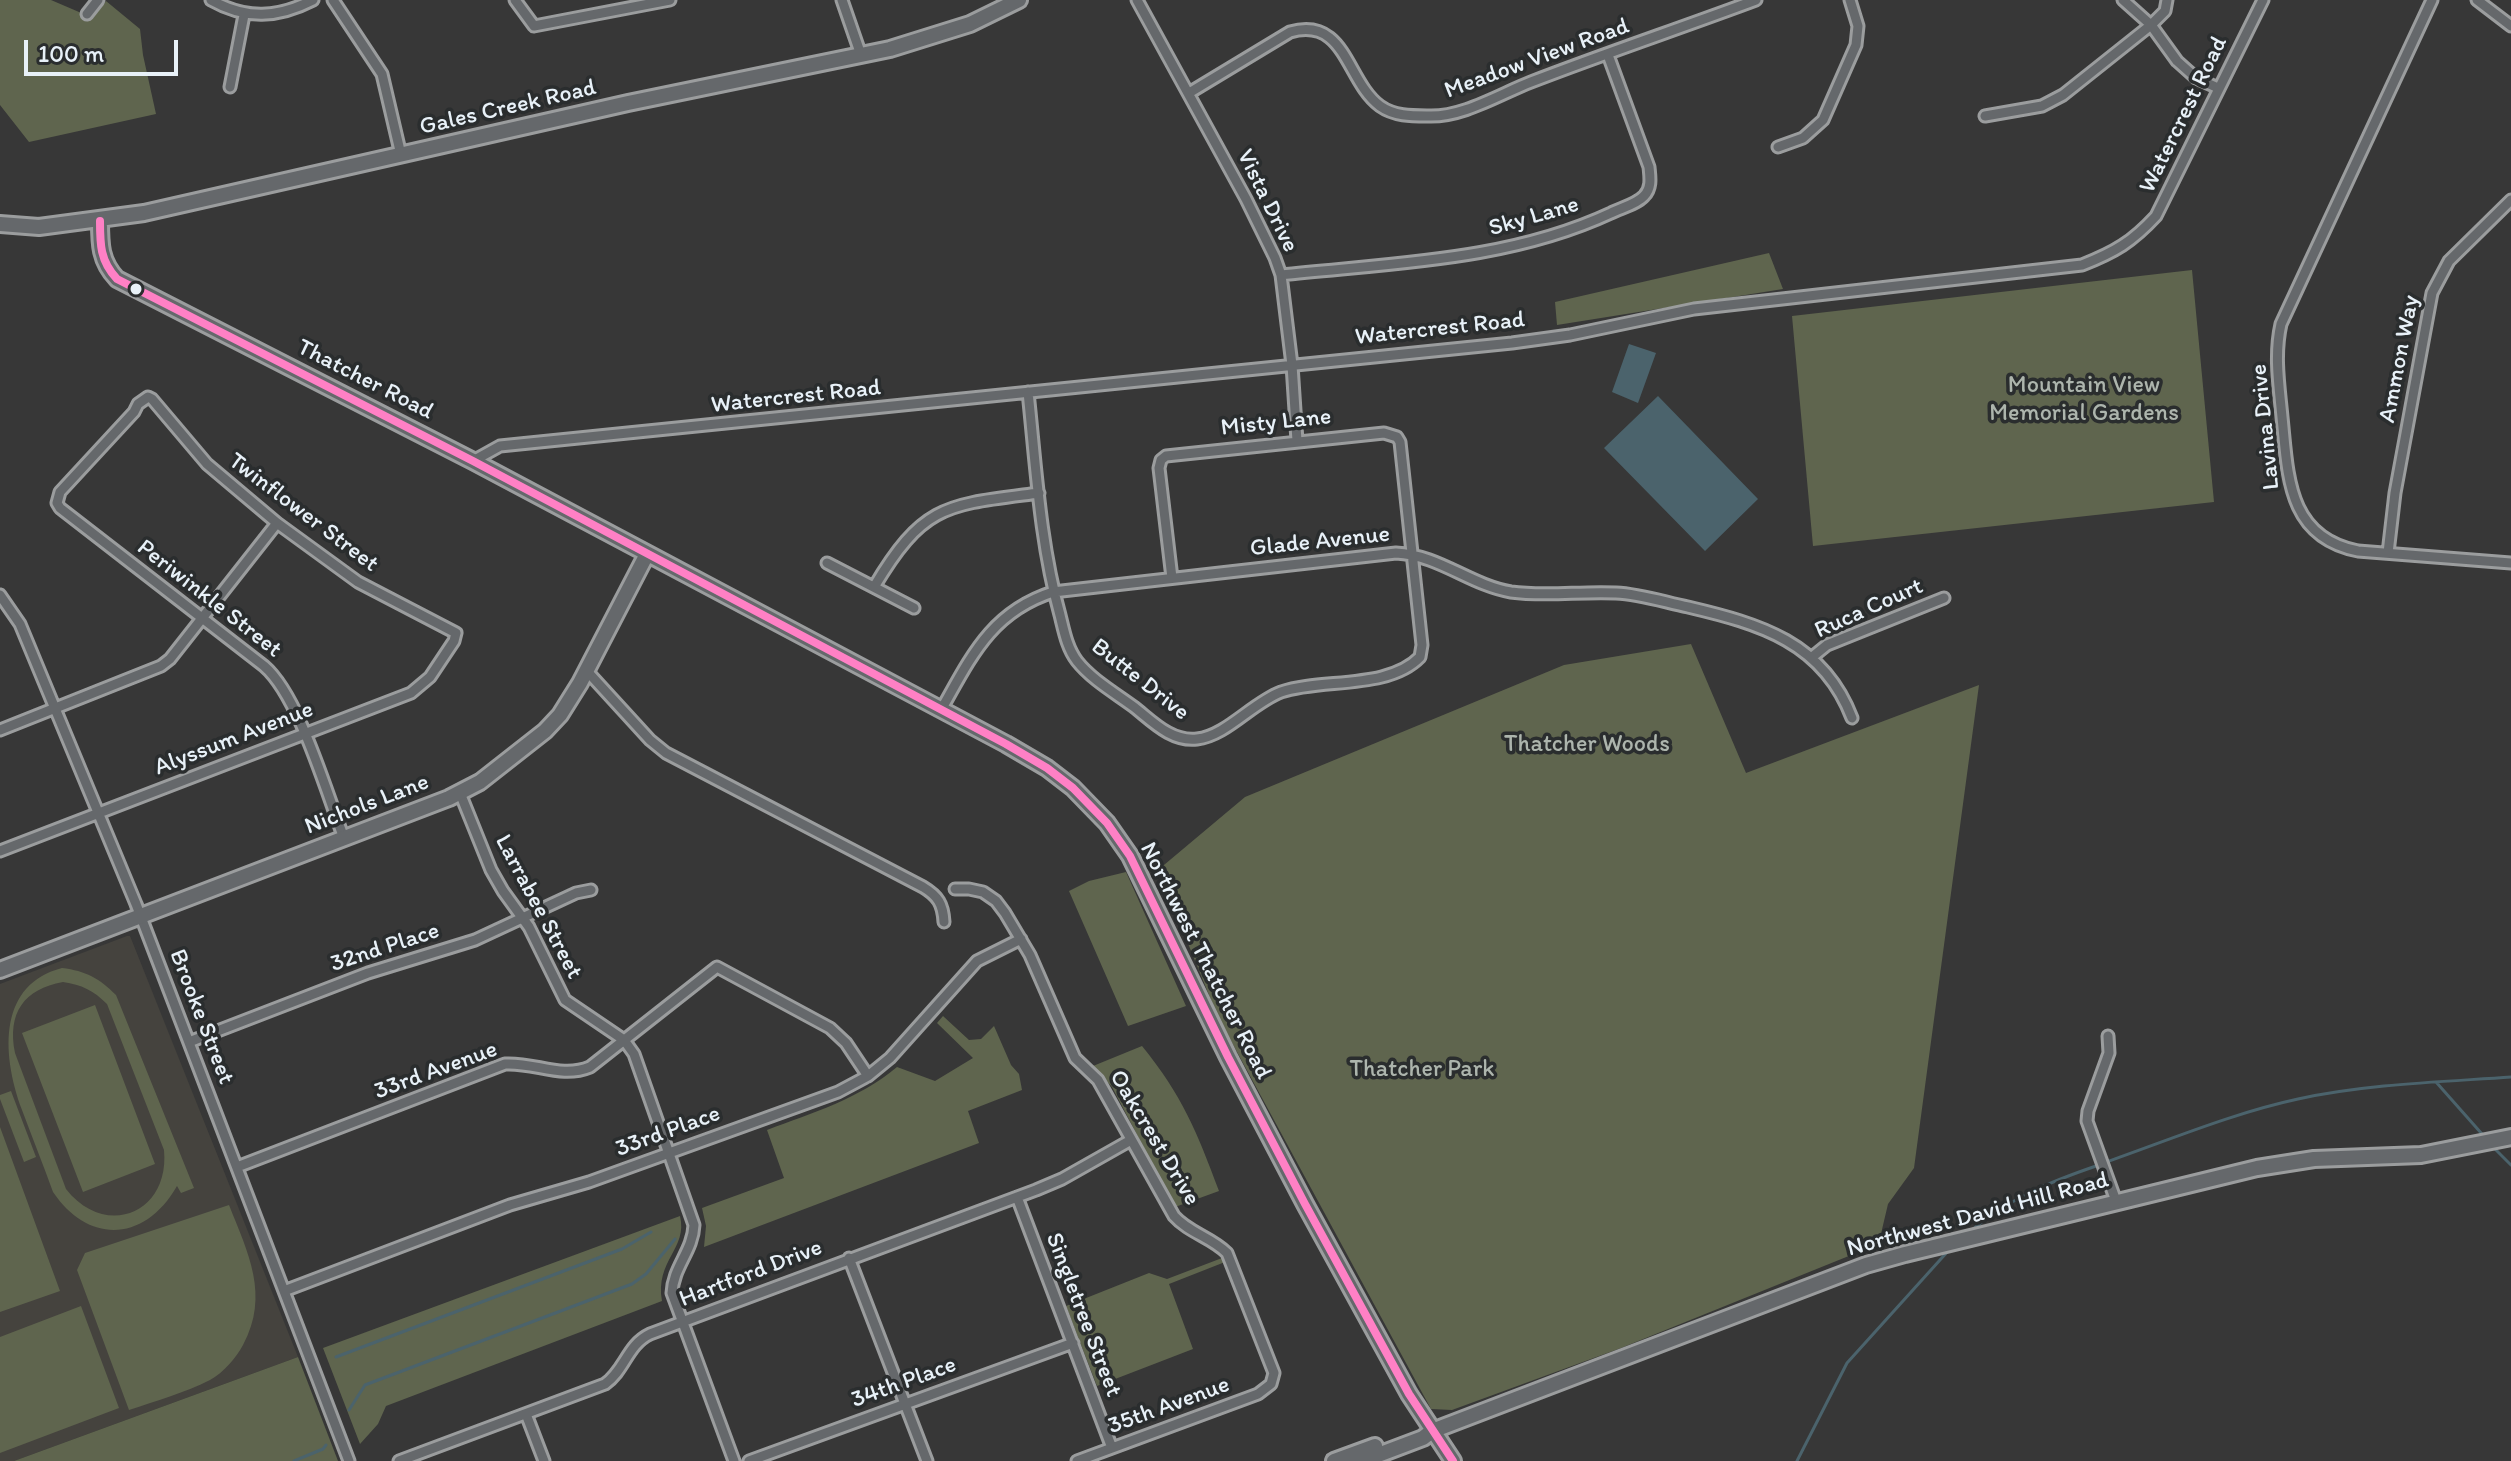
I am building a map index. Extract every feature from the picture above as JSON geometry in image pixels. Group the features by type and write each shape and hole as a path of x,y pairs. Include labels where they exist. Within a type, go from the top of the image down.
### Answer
{"street":[{"path":"87,14 98,0"},
{"path":"211,0 244,15 276,14 313,0"},
{"path":"333,0 382,74 401,155"},
{"path":"515,0 534,26 670,0"},
{"path":"842,0 861,55"},
{"name":"Gales Creek Road","path":"0,224 39,227 100,221 160,210 890,49 970,24 1019,0"},
{"name":"Vista Drive","path":"1137,0 1246,199 1281,275 1297,441"},
{"name":"Meadow View Road","path":"1189,93 1290,32 1306,28 1321,31 1332,39 1378,104 1392,112 1433,117 1463,109 1756,0"},
{"path":"1778,147 1803,138 1823,120 1856,45 1858,26 1850,0"},
{"path":"2123,0 2151,25 2177,61 2196,78 2218,88"},
{"path":"1985,116 2042,106 2063,95 2151,25 2165,11 2167,0"},
{"name":"Watercrest Road","path":"473,461 500,446 1570,335 1694,309 2082,265 2134,240 2156,216 2263,0"},
{"name":"Lavina Drive","path":"2432,0 2286,312 2278,338 2277,363 2289,483 2296,505 2312,528 2325,539 2348,549 2511,563"},
{"path":"2477,0 2511,26"},
{"path":"230,87 244,15"},
{"name":"Sky Lane","path":"1281,275 1471,254 1519,245 1598,219 1644,196 1650,184 1649,167 1608,55"},
{"name":"Ammon Way","path":"2388,553 2395,493 2432,293 2449,261 2511,200"},
{"name":"Thatcher Road","path":"100,221 101,255 106,267 117,279 473,461 647,554"},
{"name":"Butte Drive","path":"1028,392 1045,554 1069,647 1084,668 1166,732 1191,740 1217,733 1263,700 1282,692 1304,686 1366,680 1415,662 1420,657 1422,645 1413,554"},
{"name":"Periwinkle Street","path":"148,397 138,404 60,492 57,503 273,674 287,693 344,838"},
{"name":"Twinflower Street","path":"148,397 207,464 277,523 358,582 456,633"},
{"name":"Misty Lane","path":"1172,578 1159,468 1161,460 1178,454 1297,441 1384,433 1397,437 1402,449 1413,554"},
{"path":"874,587 895,552 925,521 949,508 969,502 1039,493"},
{"path":"0,730 161,666 170,659 277,523"},
{"name":"Glade Avenue","path":"941,710 981,640 995,625 1019,608 1053,592 1396,553 1441,562 1481,583 1508,591 1549,595 1620,593 1745,621 1772,633 1811,658 1839,689 1852,718"},
{"name":"Nichols Lane","path":"0,970 460,793 480,782 553,724 567,706 647,554"},
{"name":"Northwest Thatcher Road","path":"647,554 1055,773 1087,800 1120,840 1147,887 1228,1057 1279,1155 1380,1341 1453,1461"},
{"path":"827,563 914,608"},
{"name":"Brooke Street","path":"0,595 20,624 140,916 349,1461"},
{"name":"Ruca Court","path":"1811,658 1827,645 1944,598"},
{"name":"Alyssum Avenue","path":"0,851 411,693 430,677 456,633"},
{"path":"586,670 650,740 666,753 923,887 939,900 944,922"},
{"name":"Larrabee Street","path":"460,793 491,870 523,919 565,1000 624,1040 634,1054 694,1225 688,1251 676,1269 672,1293 734,1461"},
{"name":"Oakcrest Drive","path":"955,889 983,892 996,901 1021,939 1071,1052 1098,1080 1177,1219 1227,1253 1272,1366 1274,1376 1271,1384"},
{"name":"32nd Place","path":"189,1042 368,973 475,940 576,893 591,890"},
{"name":"33rd Place","path":"284,1291 510,1205 589,1182 838,1092 868,1076 897,1052 974,965 1021,939"},
{"name":"33rd Avenue","path":"237,1167 505,1064 528,1064 552,1071 581,1071 717,967 830,1028 842,1038 868,1076"},
{"path":"2108,1036 2109,1053 2087,1121 2116,1201"},
{"name":"Northwest David Hill Road","path":"1362,1461 1423,1438 1432,1431 1866,1265 2116,1201 2295,1161 2421,1155 2511,1137"},
{"name":"Hartford Drive","path":"399,1461 605,1384 618,1372 635,1343 650,1334 1062,1179 1131,1140"},
{"name":"Singletree Street","path":"1017,1197 1112,1448"},
{"path":"849,1258 927,1461"},
{"name":"34th Place","path":"749,1461 1073,1343"},
{"name":"35th Avenue","path":"1077,1461 1258,1394 1271,1384"},
{"path":"526,1414 544,1461"},
{"name":"Northwest David Hill Road","path":"1334,1461 1419,1430 1432,1431"}],"shaded area":[{"path":"130,936 298,1357 14,1461 0,1461 0,984"}],"green space":[{"path":"0,0 51,0 93,18 106,1 140,29 156,114 29,142 0,105"},
{"path":"1769,253 1783,289 1557,325 1555,302"},
{"name":"Mountain View Memorial Gardens","path":"2192,270 2214,502 1813,546 1792,316"},
{"path":"1691,644 1746,773 1979,685 1914,1168 1888,1204 1881,1243 1621,1348 1452,1410 1431,1409 1218,1017 1158,870 1245,797 1564,665"},
{"path":"1126,872 1186,1006 1128,1026 1069,891 1089,881"},
{"path":"62,968 78,971 98,980 116,995 194,1188 181,1193 177,1186 164,1205 133,1226 116,1230 100,1228 83,1221 67,1209 53,1192 22,1110 10,1065 10,1022 26,988 42,976","holes":["63,982 82,987 107,1004 164,1150 163,1172 157,1190 146,1204 132,1212 116,1216 99,1213 82,1204 66,1189 15,1053 14,1026 21,1005 38,990"]},
{"path":"95,1005 155,1164 83,1192 22,1033"},
{"path":"943,1016 969,1040 981,1039 994,1026 1011,1065 1019,1074 1022,1090 968,1111 979,1143 704,1247 706,1226 702,1208 784,1178 767,1130 851,1097 897,1067 935,1081 973,1058 937,1023"},
{"path":"1142,1046 1168,1081 1187,1115 1219,1191 1175,1207 1112,1087 1093,1066"},
{"path":"11,1091 36,1157 24,1162 0,1099 0,1095"},
{"path":"0,1127 60,1291 0,1312"},
{"path":"229,1205 249,1257 255,1291 251,1327 243,1345 229,1365 210,1380 129,1410 77,1270 85,1253"},
{"path":"680,1216 680,1237 663,1275 662,1301 386,1406 378,1424 360,1444 323,1348"},
{"path":"1222,1258 1225,1262 1169,1284 1193,1349 1097,1386 1066,1306 1149,1273 1167,1279"},
{"path":"81,1306 119,1408 0,1453 0,1337"},
{"path":"298,1357 338,1461 14,1461"}],"water":[{"path":"1629,344 1656,353 1638,403 1612,392"},
{"path":"1658,396 1758,499 1705,551 1604,448"}],"waterway":[{"path":"2106,1162 2225,1119 2298,1099 2377,1087 2511,1077"},
{"path":"2436,1082 2482,1134"},
{"path":"2491,1145 2511,1165"},
{"path":"1968,1233 2030,1192 2099,1165"},
{"path":"336,1357 622,1249 651,1232"},
{"path":"349,1410 365,1385 632,1284 646,1274 675,1239"},
{"path":"1797,1461 1847,1363 1949,1250"},
{"path":"294,1461 326,1445"}],"transit line":[{"path":"100,221 104,259 117,279 473,461 1006,744 1047,768 1073,788 1107,823 1130,856 1228,1057 1305,1204 1409,1394 1453,1461"}],"park label":[{"name":"Thatcher Woods","path":"1587,745"},
{"name":"Thatcher Park","path":"1422,1070"}]}
